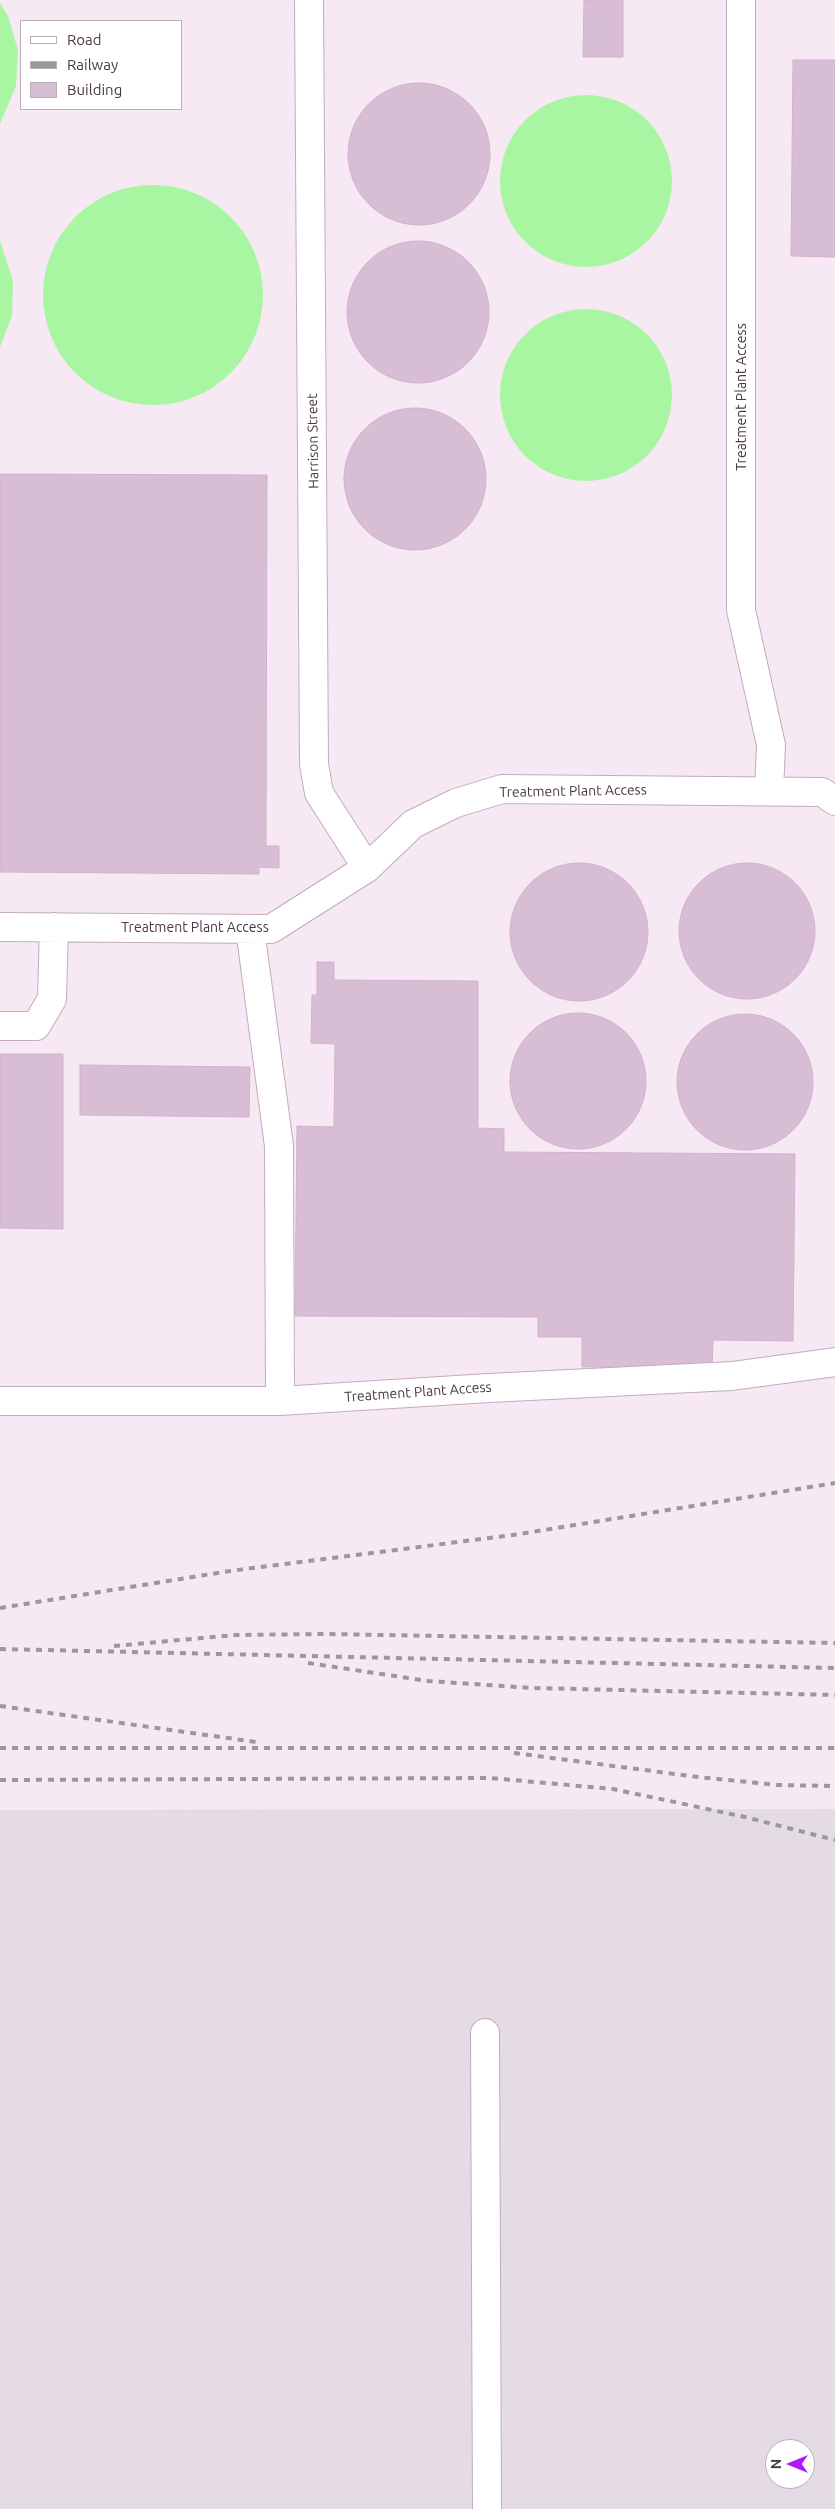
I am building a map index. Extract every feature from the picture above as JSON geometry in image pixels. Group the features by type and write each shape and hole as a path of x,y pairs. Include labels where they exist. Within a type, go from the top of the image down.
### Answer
{"lane":[{"name":"Harrison Street","path":"309,0 314,764 319,793 367,868"},
{"name":"Treatment Plant Access","path":"741,0 741,610 772,745 769,791"},
{"name":"Treatment Plant Access","path":"0,927 271,929 367,868 413,824 456,803 502,789 822,792 835,800"},
{"path":"0,1026 36,1026 52,999 54,927"},
{"path":"250,929 279,1146 280,1401"},
{"name":"Treatment Plant Access","path":"0,1401 280,1401 732,1376 835,1362"},
{"path":"485,2033 487,2509"}],"shaded area":[{"path":"0,3 8,16 18,50 16,86 0,124"},
{"path":"578,95 594,95 627,105 647,120 662,140 670,164 672,181 670,198 662,222 647,242 627,257 611,263 594,267 578,267 545,257 520,236 510,222 504,206 500,189 500,173 510,140 531,115 545,105 561,99"},
{"path":"142,185 164,185 195,193 214,203 231,217 245,234 255,253 261,273 263,295 261,317 255,337 245,356 231,373 214,387 185,401 164,405 142,405 121,401 101,392 83,380 68,365 56,347 47,327 43,306 43,284 47,263 56,243 68,225 83,210 101,198 121,189"},
{"path":"0,241 13,281 12,316 0,347"},
{"path":"578,309 594,309 627,319 647,334 662,354 670,378 672,395 670,412 662,436 647,456 627,471 611,477 594,481 578,481 545,471 520,450 510,436 504,420 500,403 500,387 510,354 531,329 545,319 561,313"},
{"path":"835,1809 835,2509 0,2509 0,1810"}],"building":[{"path":"584,0 623,0 623,57 583,57"},
{"path":"793,60 835,60 835,257 791,256"},
{"path":"419,83 433,84 446,88 469,104 485,127 489,140 489,168 485,181 469,204 446,220 433,224 419,225 405,224 392,220 369,204 353,181 349,168 348,154 349,140 353,127 369,104 392,88 405,84"},
{"path":"418,241 432,242 445,246 468,262 484,285 488,298 488,326 484,339 468,362 445,378 432,382 418,383 404,382 391,378 368,362 352,339 348,326 347,312 348,298 352,285 368,262 391,246 404,242"},
{"path":"415,408 429,409 442,413 465,429 481,452 485,465 485,493 481,506 465,529 442,545 429,549 415,550 401,549 388,545 365,529 349,506 345,493 344,479 345,465 349,452 365,429 388,413 401,409"},
{"path":"0,474 267,475 266,846 279,846 279,868 259,867 259,874 0,872"},
{"path":"579,863 605,869 617,875 627,884 636,894 642,906 648,932 642,958 636,970 627,980 617,989 605,995 579,1001 553,995 541,989 531,980 522,970 516,958 510,932 516,906 522,894 531,884 541,875 553,869"},
{"path":"747,863 773,868 785,874 795,883 804,893 810,905 815,931 810,957 804,969 795,979 785,988 773,994 747,999 721,994 709,988 699,979 690,969 684,957 679,931 684,905 690,893 699,883 709,874 721,868"},
{"path":"317,962 334,962 334,980 478,981 478,1128 504,1129 504,1152 795,1154 793,1341 713,1340 712,1368 582,1367 582,1337 538,1337 538,1317 295,1316 297,1126 334,1127 335,1044 311,1043 312,995 317,995"},
{"path":"578,1013 604,1018 616,1024 626,1033 635,1043 641,1055 646,1081 641,1107 635,1119 626,1129 616,1138 604,1144 578,1149 552,1144 540,1138 530,1129 521,1119 515,1107 510,1081 515,1055 521,1043 530,1033 540,1024 552,1018"},
{"path":"745,1014 771,1019 783,1025 793,1034 802,1044 808,1056 813,1082 808,1108 802,1120 793,1130 783,1139 771,1145 745,1150 719,1145 707,1139 697,1130 688,1120 682,1108 677,1082 682,1056 688,1044 697,1034 707,1025 719,1019"},
{"path":"0,1054 63,1054 63,1229 0,1228"},
{"path":"80,1065 250,1067 249,1117 80,1115"}],"railway":[{"path":"0,1608 230,1571 513,1535 835,1483"},
{"path":"114,1646 235,1635 327,1634 835,1643"},
{"path":"0,1649 835,1668"},
{"path":"308,1663 428,1681 533,1688 835,1695"},
{"path":"0,1706 256,1742"},
{"path":"0,1748 835,1748"},
{"path":"514,1753 698,1777 778,1785 835,1786"},
{"path":"0,1780 490,1778 613,1789 745,1817 835,1840"}]}
